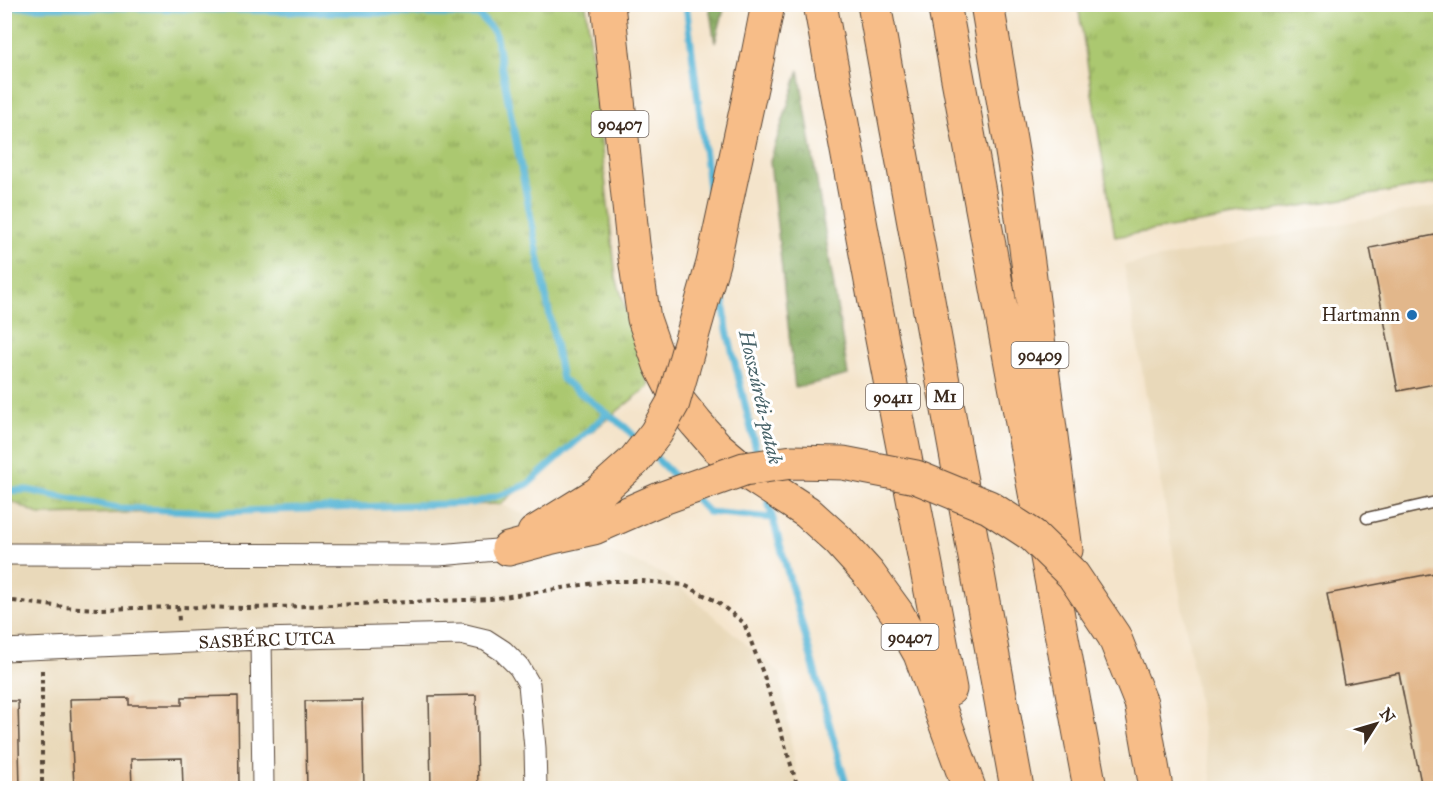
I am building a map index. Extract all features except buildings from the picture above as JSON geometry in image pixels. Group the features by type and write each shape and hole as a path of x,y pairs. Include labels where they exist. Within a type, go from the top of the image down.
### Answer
{"highway":[{"name":"90407","path":"608,4 633,244 644,319 660,365 680,402 717,447 749,474 807,512 838,540 868,573 897,614 920,654 970,789"},
{"path":"508,549 597,495 634,460 656,433 673,403 713,263 768,4"},
{"name":"90411","path":"820,4 876,308 970,789"},
{"name":"M1","path":"874,4 1017,789"},
{"path":"944,4 1090,789"},
{"name":"90409","path":"987,4 1018,186 1072,595 1075,707"},
{"path":"508,549 594,528 660,499 744,469 792,462 843,463 916,477 989,507 1032,535 1073,575 1114,636 1141,703 1156,789"}],"street":[{"path":"4,554 439,555 508,549"},
{"name":"SASBÉRC UTCA","path":"4,650 261,639 461,634 486,640 503,651 519,667 529,684 536,789"},
{"path":"261,639 263,789"}],"lane":[{"path":"1366,518 1440,501"}],"path":[{"path":"42,648 42,789"}],"shaded area":[{"path":"1440,205 1440,788 1213,788 1124,265"},
{"path":"4,498 40,515 500,504 667,576 781,674 798,788 5,788"}],"green space":[{"path":"4,5 586,5 616,277 649,386 500,504 40,515 5,498"},
{"path":"709,5 725,5 715,43"},
{"path":"1078,5 1440,5 1440,183 1115,237"},
{"path":"799,70 848,375 795,388 770,161"}],"waterway":[{"name":"Hosszúréti-patak","path":"686,4 711,204"},
{"path":"4,7 479,15 495,33 562,379 625,427 640,442"},
{"name":"Hosszúréti-patak","path":"721,284 727,330 758,458"},
{"path":"4,491 27,490 118,508 216,512 473,503 528,484 607,414"},
{"path":"652,454 680,482"},
{"path":"694,497 708,512 772,518"},
{"name":"Hosszúréti-patak","path":"768,501 847,788"}],"place":[{"name":"Hartmann","path":"1412,315"}]}
